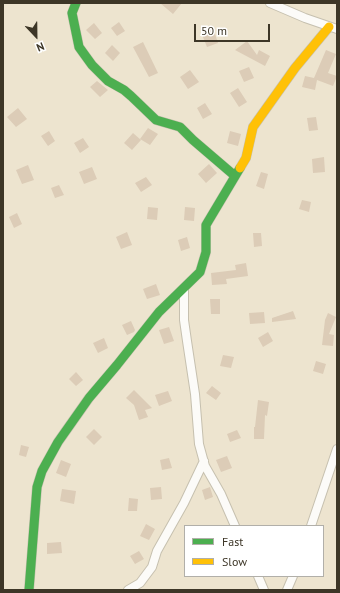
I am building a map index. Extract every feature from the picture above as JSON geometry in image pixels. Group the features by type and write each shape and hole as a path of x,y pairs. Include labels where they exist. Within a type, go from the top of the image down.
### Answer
{"street":[{"path":"76,3 72,13 79,47 92,65 108,81 124,90 131,96 156,120 180,127 235,176"},
{"path":"29,590 32,568 37,487 42,471 58,442 89,398 159,312 200,272 206,252 206,225 246,158 253,127 295,68 333,28 270,3"},
{"path":"184,288 184,320 186,341 195,394 199,444 205,466 221,494 235,525"},
{"path":"311,525 337,449"},
{"path":"128,590 140,583 152,567 157,551 184,503 204,461"},
{"path":"258,577 264,590"},
{"path":"287,590 293,577"}],"building":[{"path":"160,3 182,3 173,14"},
{"path":"119,22 125,31 117,36 111,28"},
{"path":"94,23 102,33 95,39 86,30"},
{"path":"213,28 218,43 207,47 201,32"},
{"path":"247,41 257,55 259,50 270,56 265,66 235,50"},
{"path":"143,42 158,73 149,77 133,47"},
{"path":"112,45 120,53 113,61 105,53"},
{"path":"326,50 336,54 328,73 337,76 333,86 317,80 315,90 302,87 305,76 314,78"},
{"path":"249,67 254,78 244,82 239,71"},
{"path":"190,70 199,82 188,89 180,77"},
{"path":"97,81 108,90 100,97 90,87"},
{"path":"238,88 247,102 239,107 230,93"},
{"path":"205,103 212,114 203,119 197,108"},
{"path":"18,108 27,119 16,127 7,117"},
{"path":"316,117 318,130 309,131 307,118"},
{"path":"148,128 158,134 150,145 140,139"},
{"path":"49,131 55,141 48,146 41,136"},
{"path":"230,131 241,134 238,146 227,143"},
{"path":"133,133 141,140 132,150 124,143"},
{"path":"83,138 89,147 80,153 74,143"},
{"path":"324,157 325,172 313,173 312,159"},
{"path":"209,164 217,173 206,183 198,174"},
{"path":"28,165 34,180 22,184 16,170"},
{"path":"92,167 97,179 84,184 79,172"},
{"path":"261,172 268,174 264,189 256,186"},
{"path":"146,177 152,185 141,192 135,183"},
{"path":"59,185 64,195 55,198 51,188"},
{"path":"302,200 311,202 309,212 299,209"},
{"path":"148,207 158,208 157,220 147,219"},
{"path":"185,207 195,208 194,221 184,220"},
{"path":"17,213 22,224 14,228 9,217"},
{"path":"127,232 132,245 121,249 116,237"},
{"path":"253,233 261,233 262,246 254,247"},
{"path":"187,237 190,248 181,251 178,240"},
{"path":"246,263 248,276 226,279 227,284 212,285 211,273 236,270 235,265"},
{"path":"156,284 160,295 147,299 143,289"},
{"path":"210,299 220,299 220,314 211,314"},
{"path":"293,311 296,319 272,322 272,318"},
{"path":"264,312 265,323 250,324 249,313"},
{"path":"328,313 336,317 329,334 334,335 333,346 322,345 325,320"},
{"path":"131,321 135,330 127,335 122,325"},
{"path":"169,327 174,341 164,344 159,330"},
{"path":"268,332 273,341 263,347 258,338"},
{"path":"104,338 108,348 98,353 93,343"},
{"path":"223,355 234,357 231,368 220,366"},
{"path":"316,361 326,364 323,374 313,371"},
{"path":"76,372 83,380 76,386 69,379"},
{"path":"212,386 221,393 216,400 206,393"},
{"path":"134,390 152,408 145,410 148,417 139,420 134,405 126,398"},
{"path":"168,391 172,401 159,406 155,395"},
{"path":"258,400 269,402 267,416 265,415 264,439 254,439 254,427"},
{"path":"94,429 102,437 94,445 86,437"},
{"path":"237,430 241,438 230,442 227,434"},
{"path":"21,445 29,447 26,457 19,455"},
{"path":"227,456 232,468 221,472 216,460"},
{"path":"169,458 172,468 162,470 160,460"},
{"path":"61,460 71,464 66,477 56,473"},
{"path":"161,487 162,499 151,500 150,488"},
{"path":"210,487 213,497 205,500 202,490"},
{"path":"62,489 76,491 74,504 60,501"},
{"path":"129,498 138,499 137,511 128,511"},
{"path":"146,524 155,529 149,540 140,536"},
{"path":"61,542 62,553 47,554 47,543"},
{"path":"139,551 144,559 135,564 130,556"}],"traffic: fast":[{"path":"76,3 72,13 79,47 92,65 108,81 124,90 131,96 156,120 180,127 235,176"},
{"path":"29,590 37,487 42,471 58,442 89,398 159,312 200,272 206,252 206,225 240,168"}],"traffic: slow":[{"path":"240,168 246,158 253,127 295,68 329,27"}]}
